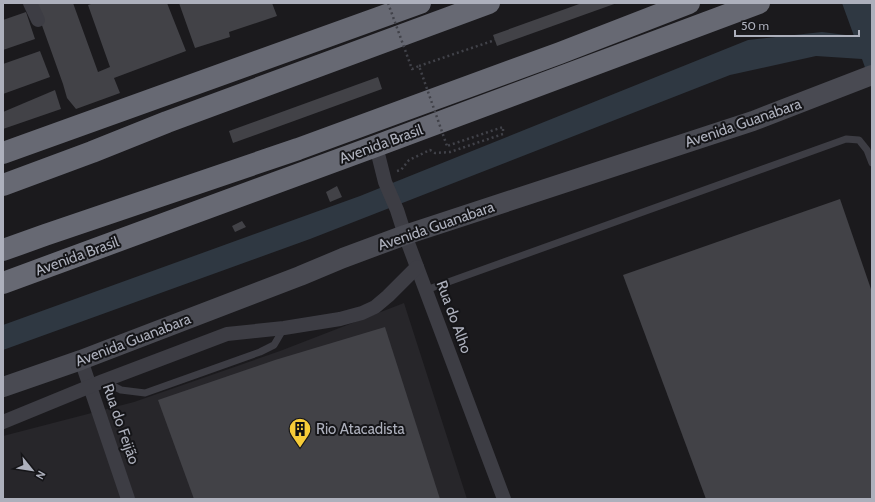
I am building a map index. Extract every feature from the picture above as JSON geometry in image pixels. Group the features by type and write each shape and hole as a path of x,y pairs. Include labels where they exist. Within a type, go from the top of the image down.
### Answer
{"highway":[{"path":"3,153 420,3"},
{"path":"3,186 167,122 489,3"},
{"name":"Avenida Brasil","path":"3,250 298,149 560,53 690,3"},
{"name":"Avenida Brasil","path":"4,283 759,3"},
{"path":"3,169 20,162 79,125"}],"street":[{"path":"30,3 38,20"},
{"name":"Avenida Guanabara","path":"3,387 81,360 405,235 753,121 872,75"},
{"name":"Rua do Alho","path":"376,146 384,178 504,499"},
{"path":"3,422 227,334 284,328 340,319 362,313 375,307 417,267"},
{"name":"Rua do Feijão","path":"81,360 97,384 128,499"}],"lane":[{"path":"426,290 846,139 859,140 867,150 872,163"},
{"path":"97,384 121,390 145,393 260,352 274,345 284,328"}],"path":[{"path":"388,3 412,69 495,40"},
{"path":"384,178 401,170 409,160 430,150 436,153 450,152 503,134 503,127 447,146 419,66"}],"shaded area":[{"path":"842,3 872,3 872,87 862,59 816,56 730,75 310,239 3,350 3,325 360,196 748,40 822,32 854,36"},
{"name":"Rio Atacadista","path":"404,303 467,499 3,499 3,436 134,402 280,351"}],"building":[{"path":"34,3 73,3 98,72 110,67 88,5 94,3 167,3 186,51 114,78 120,93 76,109 67,98"},
{"path":"179,3 272,3 277,16 229,32 230,37 195,48"},
{"path":"582,3 617,3 497,46 493,35"},
{"path":"26,12 35,39 3,50 3,20"},
{"path":"40,51 50,77 3,94 3,64"},
{"path":"378,77 382,89 233,143 229,131"},
{"path":"55,90 61,109 3,129 3,112"},
{"path":"337,186 342,197 330,202 326,192"},
{"path":"840,199 872,292 872,499 706,499 623,275"},
{"path":"242,221 246,227 235,232 232,226"},
{"name":"Rio Atacadista","path":"385,327 440,499 194,499 158,400 275,360"}],"place":[{"name":"Rio Atacadista","path":"300,448"}]}
